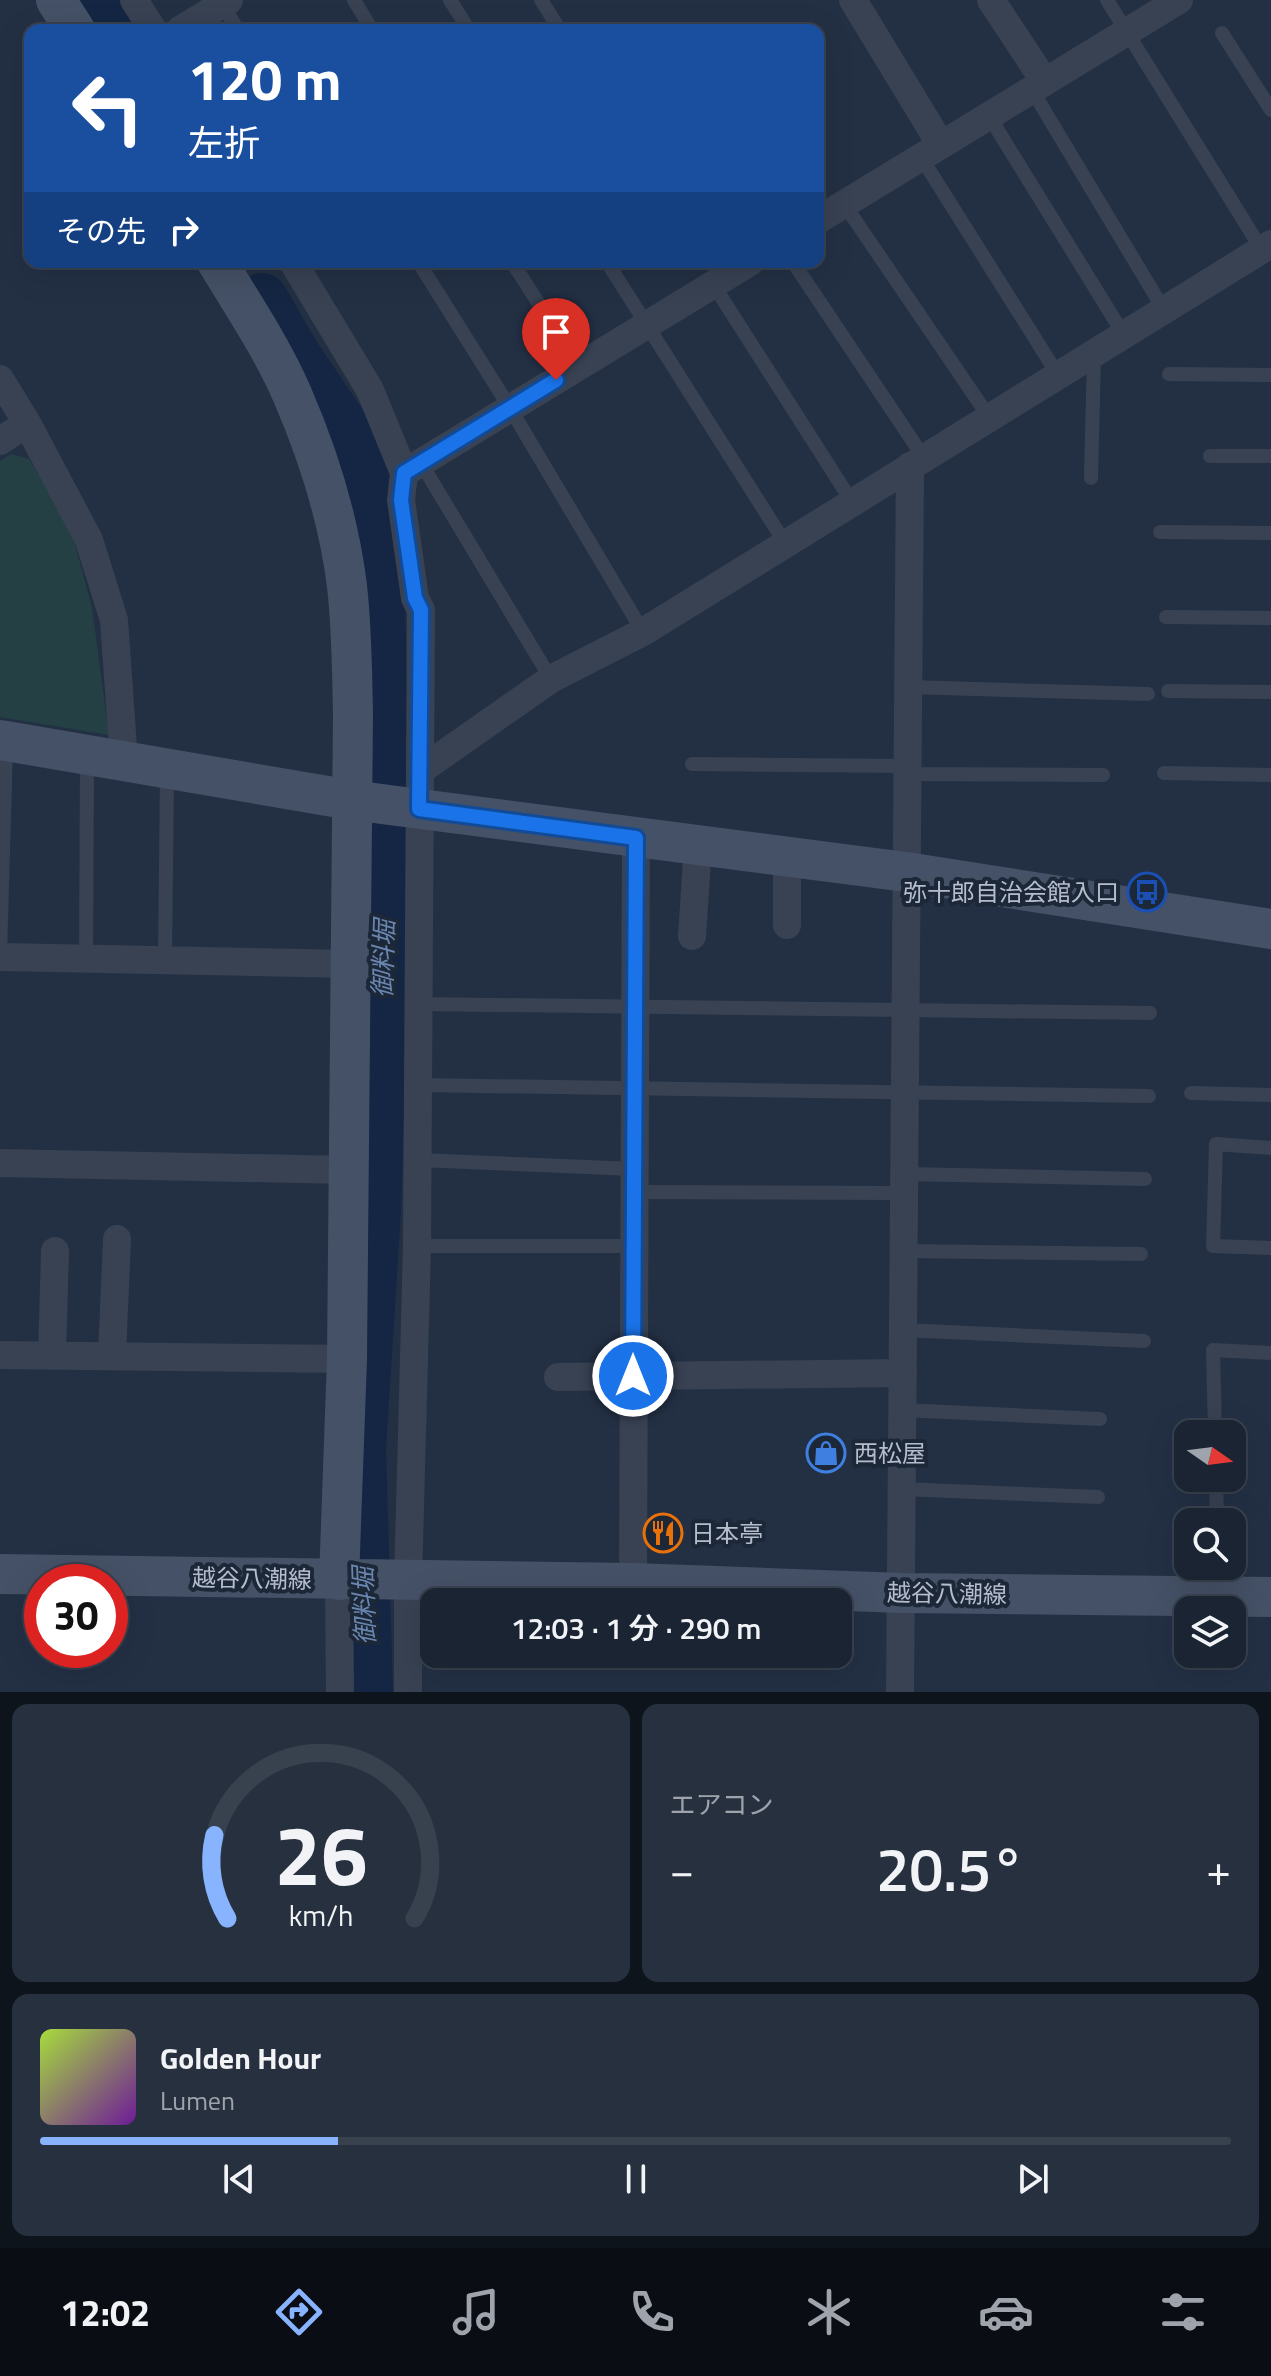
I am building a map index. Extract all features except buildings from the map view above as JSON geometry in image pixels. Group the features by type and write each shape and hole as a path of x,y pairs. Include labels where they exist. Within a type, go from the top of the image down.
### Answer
{"street":[{"path":"56,0 71,24"},
{"path":"134,0 149,24"},
{"path":"853,0 931,151"},
{"path":"991,0 1038,86"},
{"path":"824,216 1179,0"},
{"path":"190,24 225,2"},
{"path":"416,795 551,679 643,632 1266,247"},
{"path":"221,268 258,328 292,393 335,523 347,585 359,801 350,964 346,1580 340,1692"},
{"path":"297,268 370,390 412,468"},
{"path":"408,1692 404,1582 417,1246 416,795 421,610 415,598 401,500 412,468 647,325 707,273 727,268"},
{"path":"0,379 89,540 114,620 106,758"},
{"path":"0,441 27,423"},
{"path":"900,1692 908,687 917,462"},
{"path":"3,741 359,801 416,795 636,838 906,872 1271,929"},
{"path":"633,1583 636,838"},
{"path":"692,936 698,845"},
{"path":"787,857 787,925"},
{"path":"0,957 350,964"},
{"path":"0,1163 348,1170"},
{"path":"112,1356 117,1239"},
{"path":"52,1356 55,1251"},
{"path":"0,1355 347,1359"},
{"path":"558,1377 903,1373"},
{"name":"越谷八潮線","path":"0,1574 633,1583 901,1593 1218,1581 1271,1597"}],"lane":[{"path":"354,0 368,24"},
{"path":"450,0 465,24"},
{"path":"541,0 556,24"},
{"path":"1107,0 1266,247"},
{"path":"225,2 235,24"},
{"path":"1222,33 1271,110"},
{"path":"1038,86 1164,310"},
{"path":"989,116 1124,335"},
{"path":"931,151 1058,375"},
{"path":"844,204 989,417"},
{"path":"422,268 510,408 643,632"},
{"path":"516,268 579,366"},
{"path":"611,268 785,543"},
{"path":"797,268 917,462"},
{"path":"707,273 852,502"},
{"path":"1091,478 1094,353"},
{"path":"1169,374 1271,375"},
{"path":"1210,456 1271,456"},
{"path":"412,468 551,679"},
{"path":"1160,532 1271,533"},
{"path":"1166,617 1271,618"},
{"path":"908,687 1148,694"},
{"path":"1168,691 1271,692"},
{"path":"0,957 3,741"},
{"path":"86,961 106,758"},
{"path":"692,764 1103,775"},
{"path":"165,960 167,768"},
{"path":"1164,773 1271,775"},
{"path":"418,1004 1150,1013"},
{"path":"418,1085 1149,1096"},
{"path":"1191,1093 1271,1095"},
{"path":"1271,1148 1216,1144 1213,1246 1271,1248"},
{"path":"417,1160 635,1181 904,1183 1145,1179"},
{"path":"417,1246 634,1246"},
{"path":"904,1251 1141,1254"},
{"path":"903,1330 1144,1341"},
{"path":"1215,1420 1213,1350 1271,1353"},
{"path":"902,1410 1100,1419"},
{"path":"901,1489 1098,1497"}],"green space":[{"path":"11,454 29,459 71,529 92,608 109,735 0,717 0,461"}],"waterway":[{"name":"御料堀","path":"90,0 104,24"},
{"name":"御料堀","path":"262,299 293,353 344,428 376,498 386,865 375,1211 360,1448 367,1692"}],"place":[{"name":"弥十郎自治会館入口","path":"1147,892"},
{"name":"西松屋","path":"826,1453"},
{"name":"日本亭","path":"663,1533"}],"route":[{"path":"556,380 404,473 401,500 415,598 421,610 419,809 636,838 633,1376"}]}
